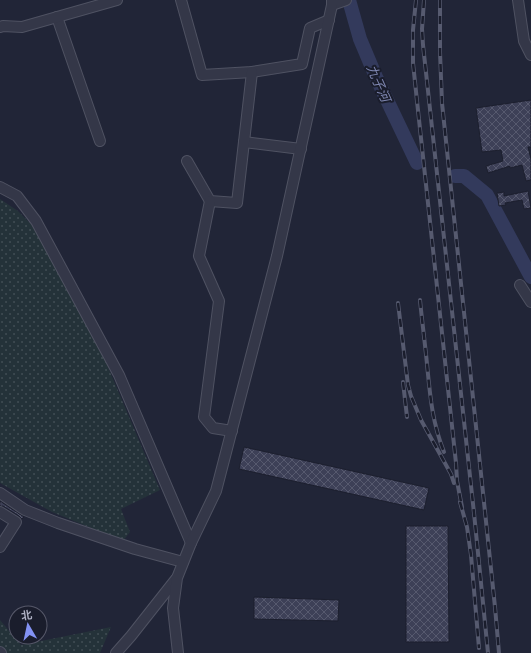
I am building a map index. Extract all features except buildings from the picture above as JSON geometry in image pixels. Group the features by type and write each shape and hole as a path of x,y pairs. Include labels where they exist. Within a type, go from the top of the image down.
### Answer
{"street":[{"path":"0,27 22,27 117,0"},
{"path":"180,0 202,75 252,72 302,64 310,28 329,20"},
{"path":"116,653 176,578 216,491 277,256 332,3 346,0"},
{"path":"518,0 524,41 531,55"},
{"path":"57,17 100,141"},
{"path":"210,201 237,203 252,72"},
{"path":"244,142 301,150"},
{"path":"187,161 210,201 199,256 218,301 204,416 213,428 232,431"},
{"path":"0,187 17,196 36,222 119,375 191,544"},
{"path":"520,285 531,302"},
{"path":"0,493 25,510 135,549 183,562"},
{"path":"0,512 16,522 0,547"},
{"path":"176,578 173,608 178,653"}],"shaded area":[{"path":"0,199 18,211 31,224 94,334 160,490 121,509 130,532 123,541 52,512 0,483"},
{"path":"0,620 8,630 8,645 48,645 48,640 111,627 100,653 0,653"}],"waterway":[{"name":"九子河","path":"349,0 360,39 376,77 417,163"},
{"name":"九子河","path":"455,176 464,176 487,195 531,277"}],"railway":[{"path":"416,0 413,30 413,63 457,481 462,507"},
{"path":"424,0 422,29 423,45 488,653"},
{"path":"440,0 442,103 499,653"},
{"path":"420,300 432,408 444,452"},
{"path":"398,303 408,385 411,396 421,420 451,474 454,483"},
{"path":"403,382 407,417"},
{"path":"460,502 467,527 471,555 479,648"}]}
